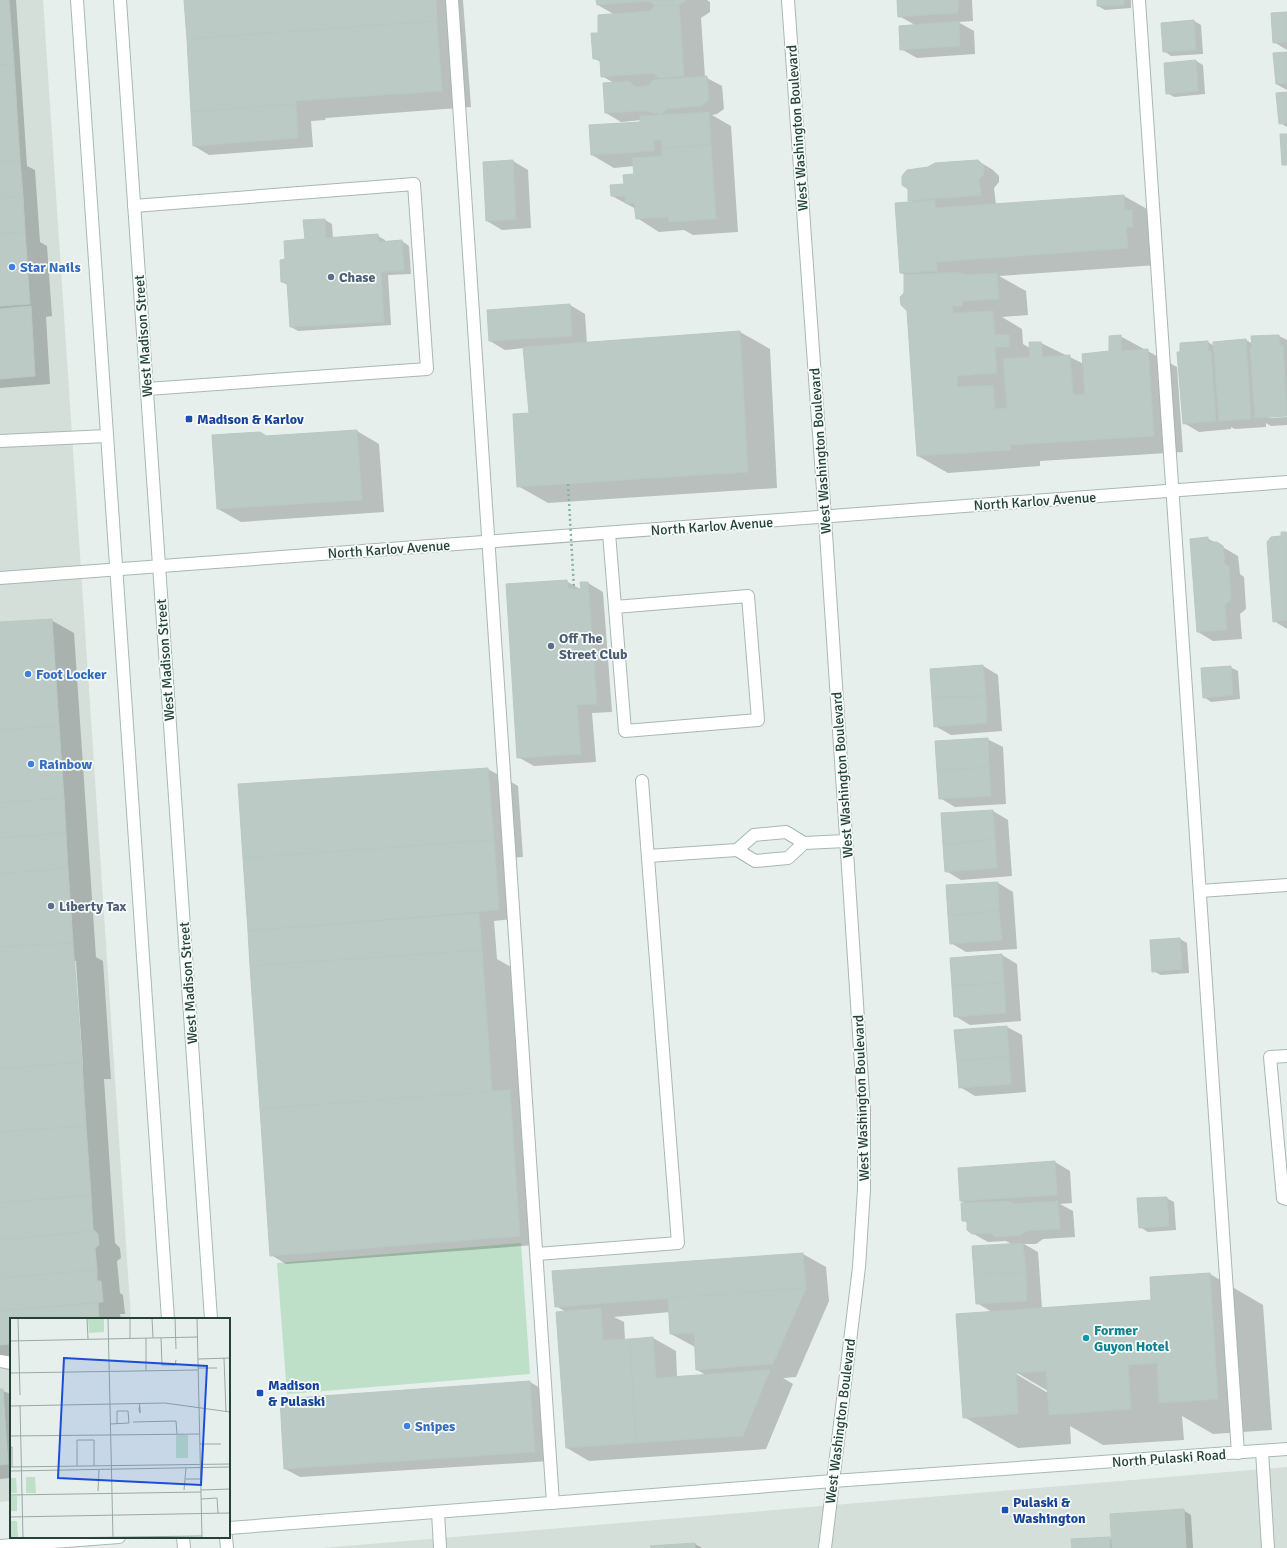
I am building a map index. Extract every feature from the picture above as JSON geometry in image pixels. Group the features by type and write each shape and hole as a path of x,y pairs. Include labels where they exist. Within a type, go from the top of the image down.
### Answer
{"main road":[{"path":"77,0 168,1318"},
{"name":"West Madison Street","path":"120,0 211,1318"},
{"path":"452,0 553,1503"},
{"name":"West Washington Boulevard","path":"788,0 825,518 864,1110 864,1189 859,1267 825,1548"},
{"path":"1139,0 1238,1453"},
{"path":"134,206 414,184 428,369 147,389"},
{"path":"0,440 107,436"},
{"name":"North Karlov Avenue","path":"0,578 825,518 1287,482"},
{"path":"609,533 625,731 758,720 748,596 615,607"},
{"path":"537,1254 678,1243 642,781"},
{"path":"737,850 754,835 786,832 804,843 846,841"},
{"path":"648,856 737,850 755,861 788,858 804,843"},
{"path":"1200,891 1287,885"},
{"path":"1287,1056 1270,1057 1283,1198 1287,1199"},
{"path":"0,1361 10,1363"},
{"name":"North Pulaski Road","path":"230,1528 833,1481 1287,1449"},
{"path":"1262,1451 1268,1548"},
{"path":"438,1512 440,1548"},
{"path":"0,1546 64,1539 92,1538"},
{"path":"183,1538 184,1548"},
{"path":"226,1538 227,1548"}],"path":[{"path":"568,484 574,589"}],"shaded area":[{"path":"0,0 43,0 131,1318 10,1318 10,1501 0,1502"},
{"path":"1287,1467 1287,1548 322,1548"}],"green space":[{"path":"521,1243 530,1374 287,1394 277,1263"}],"building":[{"path":"0,0 9,0 14,64 0,65"},
{"path":"184,0 436,0 437,21 187,39"},
{"path":"596,0 686,0 679,5 655,6 649,1 597,5"},
{"path":"897,0 958,0 958,13 898,17"},
{"path":"1097,0 1124,0 1124,5 1097,6"},
{"path":"679,5 684,76 659,78 654,73 601,77 600,59 593,59 591,33 598,33 598,15 650,11 655,6"},
{"path":"1287,12 1287,42 1273,43 1271,13"},
{"path":"1194,20 1196,50 1163,52 1161,23"},
{"path":"437,21 442,91 296,101 296,104 191,112 187,39"},
{"path":"959,21 960,46 900,50 899,26"},
{"path":"1287,52 1287,83 1276,84 1273,53"},
{"path":"1196,60 1198,91 1166,94 1164,63"},
{"path":"14,64 20,160 0,162 0,65"},
{"path":"707,76 709,100 702,106 666,109 662,114 647,111 605,113 603,83 628,81 636,87 649,85 653,80"},
{"path":"1287,92 1287,123 1279,124 1276,93"},
{"path":"296,104 298,138 193,146 191,112"},
{"path":"709,112 711,145 662,148 662,140 654,140 654,151 591,155 589,125 640,122 640,116"},
{"path":"1280,134 1287,134 1287,165 1282,165"},
{"path":"711,145 716,219 669,222 668,217 636,219 634,203 625,203 625,196 611,196 610,185 624,184 623,175 634,174 632,158 662,156 662,148"},
{"path":"20,160 23,196 0,198 0,162"},
{"path":"513,160 516,219 486,221 483,162"},
{"path":"978,160 984,166 984,174 979,179 981,195 908,201 908,189 902,185 902,176 907,170 928,167 935,163"},
{"path":"1124,195 1125,210 1132,210 1133,227 1126,227 1128,248 936,262 937,271 900,273 895,203 935,200 935,208"},
{"path":"23,196 25,232 0,234 0,198"},
{"name":"Chase","path":"325,219 326,238 378,234 379,242 402,240 404,271 381,272 384,322 290,327 287,282 281,282 280,260 285,259 284,241 305,239 303,220"},
{"path":"25,232 30,304 0,306 0,234"},
{"path":"957,272 965,275 997,273 999,299 962,301 962,306 952,306 953,313 993,311 995,335 1009,335 1009,347 995,347 997,373 957,376 957,387 993,385 995,409 1007,408 1003,359 1030,357 1029,342 1041,342 1043,357 1070,355 1073,395 1085,394 1082,354 1109,351 1109,336 1121,335 1121,351 1148,349 1154,436 1010,445 1011,450 917,456 907,311 901,305 900,297 904,293 904,275"},
{"path":"570,304 572,336 489,341 487,310"},
{"path":"31,306 35,376 0,379 0,309"},
{"path":"740,331 748,472 517,487 513,414 529,413 523,347"},
{"path":"1279,335 1281,346 1283,345 1287,416 1255,418 1250,348 1252,348 1251,336"},
{"path":"1246,339 1251,419 1219,421 1213,342"},
{"path":"1208,341 1208,351 1211,351 1216,421 1183,424 1177,352 1180,352 1180,343"},
{"path":"357,430 362,500 217,509 212,435 260,432 266,436"},
{"path":"1281,532 1287,532 1287,620 1273,622 1267,542 1271,537 1281,536"},
{"path":"1208,537 1208,542 1217,542 1223,546 1225,564 1229,567 1231,600 1225,605 1227,630 1197,632 1190,539"},
{"name":"Off The Street Club","path":"567,580 568,589 581,589 580,582 588,582 597,704 577,705 581,754 517,758 506,584"},
{"name":"Foot Locker","path":"52,619 59,726 0,730 0,622"},
{"path":"983,665 986,696 932,698 930,669"},
{"path":"1231,666 1233,695 1203,698 1201,668"},
{"path":"986,696 987,723 934,727 932,698"},
{"name":"Rainbow","path":"59,726 64,798 0,803 0,730"},
{"path":"988,738 989,767 937,771 935,741"},
{"path":"989,767 991,796 939,799 937,771"},
{"path":"488,768 494,840 243,858 238,784"},
{"path":"64,798 66,833 0,838 0,803"},
{"path":"993,810 995,839 943,845 941,813"},
{"path":"66,833 68,868 0,874 0,838"},
{"path":"995,839 997,868 945,872 943,845"},
{"path":"494,840 499,910 248,931 243,858"},
{"path":"68,868 73,943 0,947 0,874"},
{"path":"998,882 999,911 948,916 946,885"},
{"path":"999,911 1002,940 950,944 948,916"},
{"path":"479,913 482,950 250,966 248,931"},
{"path":"1180,938 1182,969 1152,972 1150,940"},
{"path":"73,943 82,1062 0,1069 0,947"},
{"path":"482,950 492,1092 260,1109 250,966"},
{"path":"1002,954 1004,983 952,986 950,958"},
{"path":"1004,983 1006,1013 954,1017 952,986"},
{"path":"1007,1026 1009,1057 957,1061 954,1030"},
{"path":"1009,1057 1011,1084 959,1088 957,1061"},
{"path":"82,1062 86,1126 0,1132 0,1069"},
{"path":"510,1090 520,1236 270,1256 260,1109"},
{"path":"86,1126 91,1195 0,1203 0,1132"},
{"path":"1055,1161 1057,1195 960,1201 958,1168"},
{"path":"91,1195 93,1229 95,1231 0,1240 0,1203"},
{"path":"1167,1197 1169,1226 1139,1228 1137,1198"},
{"path":"1008,1201 1015,1204 1058,1201 1060,1229 1027,1231 1021,1235 996,1237 990,1233 972,1234 967,1230 967,1221 962,1221 961,1203"},
{"path":"95,1231 98,1234 99,1245 95,1248 97,1270 0,1278 0,1240"},
{"path":"1023,1243 1026,1272 974,1275 972,1246"},
{"path":"803,1253 806,1288 555,1307 552,1271"},
{"path":"97,1270 97,1281 101,1281 103,1302 0,1311 0,1278"},
{"path":"1026,1272 1027,1301 976,1304 974,1275"},
{"name":"Former Guyon Hotel","path":"1210,1273 1218,1399 1159,1403 1157,1363 1128,1365 1131,1409 1049,1415 1046,1371 1016,1373 1018,1414 963,1418 956,1314 1151,1300 1150,1277"},
{"path":"806,1288 773,1364 696,1370 694,1333 670,1334 668,1298"},
{"path":"98,1303 99,1318 10,1318 10,1344 0,1345 0,1311"},
{"path":"601,1308 603,1340 630,1339 636,1443 566,1448 556,1312"},
{"path":"653,1337 656,1378 770,1370 743,1436 636,1443 630,1339"},
{"name":"Snipes","path":"530,1381 535,1452 284,1469 280,1399"},
{"path":"0,1389 3,1389 8,1464 0,1465"},
{"path":"1184,1509 1186,1548 1112,1548 1110,1514"},
{"path":"1110,1537 1110,1548 1072,1548 1071,1539"},
{"path":"695,1543 695,1548 651,1548 650,1546"}],"place":[{"name":"Star Nails","path":"12,267"},
{"name":"Chase","path":"331,277"},
{"name":"Madison & Karlov","path":"189,419"},
{"name":"Off The Street Club","path":"551,646"},
{"name":"Foot Locker","path":"28,674"},
{"name":"Rainbow","path":"31,764"},
{"name":"Liberty Tax","path":"51,906"},
{"name":"Former Guyon Hotel","path":"1086,1338"},
{"name":"Madison & Pulaski","path":"260,1393"},
{"name":"Snipes","path":"407,1426"},
{"name":"Pulaski & Washington","path":"1005,1510"}]}
